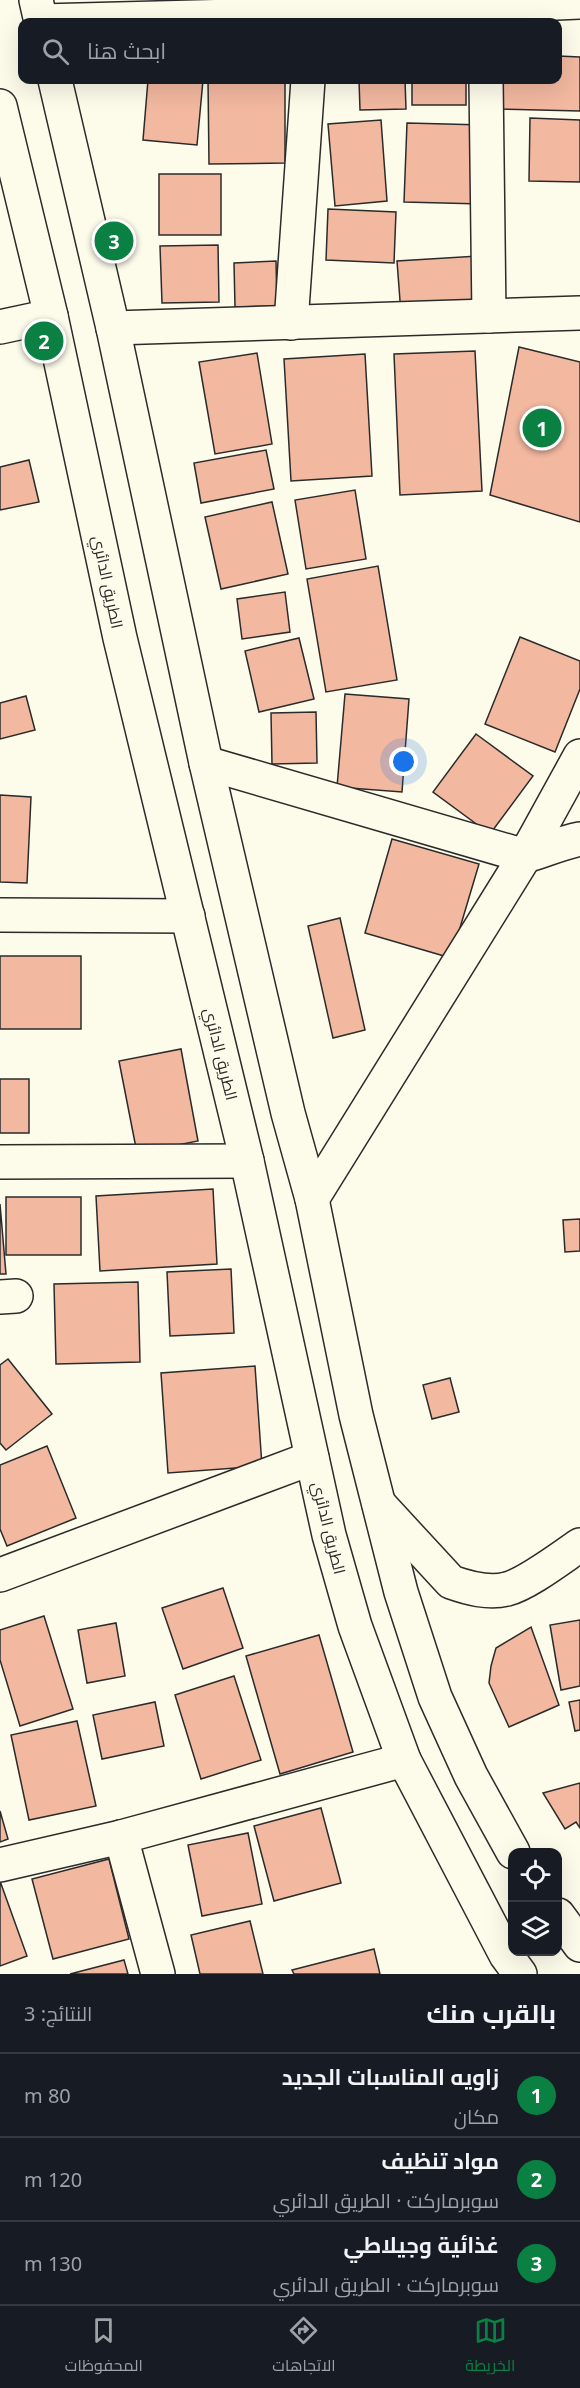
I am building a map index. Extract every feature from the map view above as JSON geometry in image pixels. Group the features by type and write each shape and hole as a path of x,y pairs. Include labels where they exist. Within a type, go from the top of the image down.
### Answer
{"street":[{"path":"40,14 312,12 485,14 580,2"},
{"path":"56,84 113,328 206,763 288,1113 312,1200 343,1358 401,1592 435,1697 471,1776 511,1848"},
{"path":"291,322 308,84"},
{"path":"486,84 489,316"},
{"name":"الطريق الدائري","path":"0,106 51,316 118,627 247,1161 329,1535 355,1626 404,1760 501,1945 520,1974"},
{"path":"113,328 580,313"},
{"path":"0,327 51,316"},
{"path":"312,1200 525,856 580,756"},
{"path":"206,763 525,856 543,852 559,843 580,839"},
{"path":"0,915 188,916"},
{"path":"0,1162 247,1161"},
{"path":"0,1575 312,1458"},
{"path":"379,1504 451,1582 467,1587 487,1590 507,1589 523,1582 580,1545"},
{"path":"0,1865 121,1837 404,1760"},
{"path":"121,1837 158,1974"},
{"path":"562,1920 580,1945"}],"building":[{"path":"562,56 580,57 580,111 495,109 496,84 562,84"},
{"path":"148,84 203,84 197,145 143,140"},
{"path":"208,84 285,84 285,163 209,164"},
{"path":"359,84 405,84 406,109 360,110"},
{"path":"412,84 466,84 466,105 412,105"},
{"path":"530,118 580,120 580,182 529,181"},
{"path":"381,120 387,201 335,206 328,124"},
{"path":"407,123 484,125 482,204 404,202"},
{"path":"159,174 221,174 221,235 159,235"},
{"path":"328,209 396,212 394,263 326,260"},
{"path":"218,245 219,302 162,303 160,246"},
{"path":"478,256 482,309 401,314 397,261"},
{"path":"276,261 277,306 235,307 234,263"},
{"path":"519,347 580,362 580,522 490,495"},
{"path":"475,351 482,491 400,495 394,354"},
{"path":"257,353 272,444 215,454 199,362"},
{"path":"365,354 372,476 291,481 284,359"},
{"path":"266,450 274,489 201,503 194,463"},
{"path":"29,460 39,502 0,510 0,467"},
{"path":"355,490 366,559 306,569 295,500"},
{"path":"272,502 288,574 221,589 205,517"},
{"path":"378,566 397,680 326,692 307,579"},
{"path":"285,592 290,632 242,639 237,599"},
{"path":"520,637 580,661 580,689 555,752 485,724"},
{"path":"299,638 314,699 259,712 245,651"},
{"path":"345,694 409,699 402,792 337,787"},
{"path":"26,696 35,730 0,739 0,703"},
{"path":"316,712 317,763 272,764 271,713"},
{"path":"476,734 533,776 490,834 433,792"},
{"path":"0,795 31,797 27,883 0,882"},
{"path":"392,839 479,864 451,958 365,933"},
{"path":"340,918 365,1030 333,1038 308,926"},
{"path":"0,956 81,956 81,1029 0,1029"},
{"path":"181,1049 198,1141 137,1153 119,1061"},
{"path":"0,1079 29,1079 29,1133 0,1133"},
{"path":"213,1189 217,1264 100,1271 96,1196"},
{"path":"6,1197 81,1197 81,1255 6,1255"},
{"path":"0,1204 6,1274 0,1274"},
{"path":"580,1219 580,1251 565,1252 563,1220"},
{"path":"231,1269 234,1333 170,1336 167,1272"},
{"path":"138,1282 140,1362 56,1364 54,1284"},
{"path":"8,1359 52,1414 6,1450 0,1443 0,1365"},
{"path":"255,1366 262,1466 168,1473 161,1373"},
{"path":"450,1378 459,1412 432,1419 423,1385"},
{"path":"47,1446 76,1518 7,1546 0,1529 0,1465"},
{"path":"223,1588 243,1648 183,1669 162,1608"},
{"path":"44,1616 73,1709 20,1726 0,1660 0,1630"},
{"path":"580,1620 580,1686 561,1690 550,1625"},
{"path":"116,1623 125,1676 87,1683 78,1630"},
{"path":"531,1627 559,1705 509,1727 489,1683 491,1666 496,1648"},
{"path":"319,1635 353,1752 280,1774 246,1656"},
{"path":"234,1676 261,1760 201,1779 175,1695"},
{"path":"580,1700 580,1730 575,1731 569,1702"},
{"path":"155,1702 164,1746 102,1759 93,1715"},
{"path":"77,1721 96,1806 29,1820 11,1735"},
{"path":"580,1783 580,1828 576,1822 565,1829 543,1793"},
{"path":"321,1808 341,1883 274,1901 254,1826"},
{"path":"0,1811 8,1839 0,1842"},
{"path":"248,1833 262,1904 202,1916 188,1845"},
{"path":"109,1859 129,1939 53,1959 32,1879"},
{"path":"0,1881 27,1956 0,1966"},
{"path":"250,1921 263,1974 200,1974 191,1935"},
{"path":"374,1949 380,1974 294,1974 292,1970"},
{"path":"124,1960 128,1974 70,1974"}],"place":[{"name":"غذائية وجيلاطي","path":"114,241"},
{"name":"مواد تنظيف","path":"44,341"},
{"name":"زاويه المناسبات الجديد","path":"542,428"}]}
